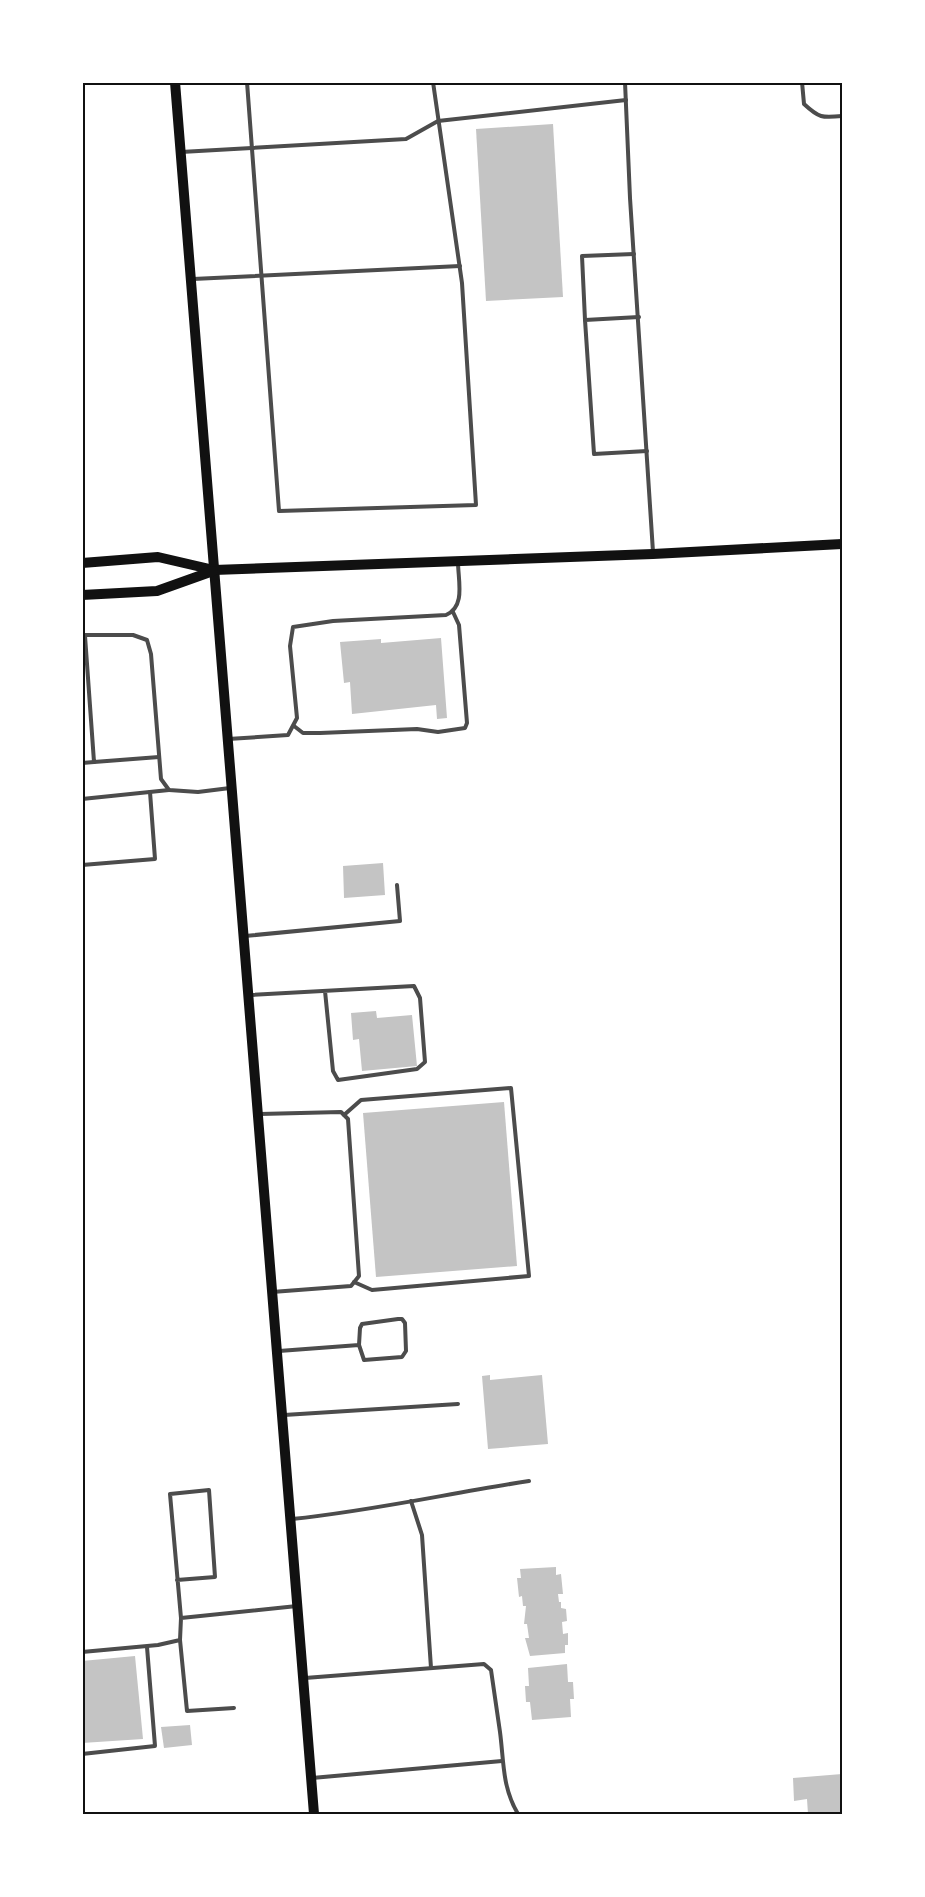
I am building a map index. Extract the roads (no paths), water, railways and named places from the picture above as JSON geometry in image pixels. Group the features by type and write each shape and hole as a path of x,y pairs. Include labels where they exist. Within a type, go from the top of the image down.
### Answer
{"main road":[{"path":"175,82 314,1814"},
{"path":"82,563 158,557 214,570 653,554 842,544"},
{"path":"82,595 157,591 214,570"}],"lane":[{"path":"247,82 279,511 476,505 460,266 433,82"},
{"path":"625,82 653,554"},
{"path":"802,82 804,104 812,112 821,118 842,116"},
{"path":"181,152 252,150 406,139 438,121 626,100"},
{"path":"634,254 582,256 585,320 594,454 647,451"},
{"path":"191,279 460,266"},
{"path":"585,320 639,316"},
{"path":"227,739 288,735 294,726 297,718 290,646 291,631 294,627 333,621 446,615 453,612 457,607 459,598 458,562"},
{"path":"294,726 302,733 417,729 438,732 465,728 467,723 459,625 453,612"},
{"path":"94,762 84,636 133,635 147,640 150,654 161,780 169,790"},
{"path":"82,763 159,756"},
{"path":"82,799 169,790 198,792 231,787"},
{"path":"82,865 156,859 150,792"},
{"path":"243,936 400,921 397,885"},
{"path":"248,995 414,986 420,998 425,1062 418,1069 338,1080 333,1071 325,991"},
{"path":"344,1115 361,1100 512,1088 529,1276 372,1290 354,1282"},
{"path":"257,1114 341,1112 348,1119 359,1276 351,1286 272,1292"},
{"path":"398,1319 402,1319 405,1323 406,1351 402,1357 364,1360 359,1345 362,1324 398,1319"},
{"path":"276,1352 359,1345"},
{"path":"282,1416 458,1404"},
{"path":"290,1519 345,1514 529,1481"},
{"path":"178,1580 215,1577 209,1490 170,1494 187,1711 234,1708"},
{"path":"411,1501 422,1535 430,1668"},
{"path":"181,1618 297,1606"},
{"path":"82,1652 147,1646 180,1640"},
{"path":"82,1754 155,1746 147,1646"},
{"path":"302,1678 484,1664 491,1670 503,1775 518,1814"},
{"path":"311,1778 502,1761"}]}
